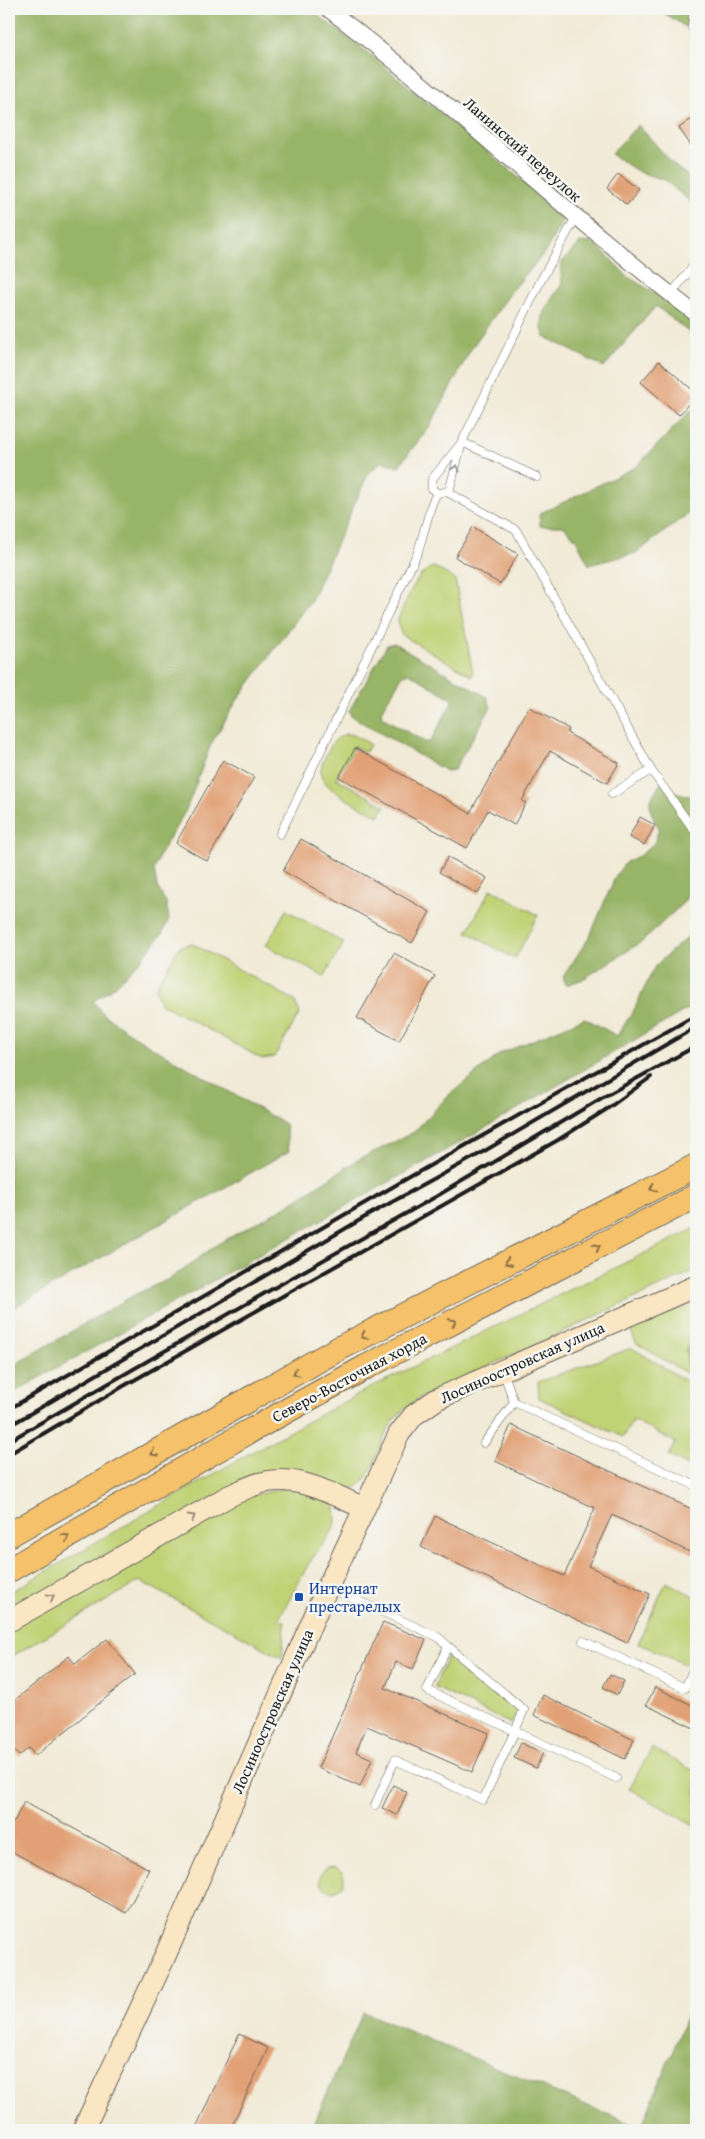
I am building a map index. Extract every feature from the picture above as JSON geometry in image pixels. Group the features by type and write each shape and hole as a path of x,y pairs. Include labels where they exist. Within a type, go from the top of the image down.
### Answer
{"main road":[{"name":"Северо-Восточная хорда","path":"9,1536 338,1349 696,1166"},
{"name":"Северо-Восточная хорда","path":"9,1570 241,1436 358,1372 696,1196"}],"street":[{"name":"Ланинский переулок","path":"328,9 370,40 576,217 696,314"},
{"name":"Лосиноостровская улица","path":"82,2130 162,1963 328,1587 399,1434 414,1415 437,1399 502,1369 696,1286"},
{"path":"9,1621 229,1496 263,1482 293,1481 309,1485 364,1508"}],"lane":[{"path":"692,28 694,9"},
{"path":"447,492 450,488 462,442 540,282 576,217"},
{"path":"670,294 696,263"},
{"path":"462,442 537,477"},
{"path":"436,493 432,489 432,479 462,442"},
{"path":"436,493 447,492 516,530 651,770 696,833"},
{"path":"280,834 418,552 436,493"},
{"path":"612,794 651,770"},
{"path":"502,1369 514,1402 696,1486"},
{"path":"484,1443 514,1402"},
{"path":"328,1587 438,1637 524,1710 482,1800 395,1760 375,1805"},
{"path":"584,1641 685,1688 696,1663"},
{"path":"448,1646 427,1690 616,1778"}],"green space":[{"path":"9,9 309,9 362,48 565,216 545,252 511,292 471,349 430,426 398,467 382,461 368,474 311,600 238,699 211,744 186,810 160,854 154,870 157,887 166,902 169,919 162,934 140,961 114,987 93,1001 104,1015 145,1043 285,1124 289,1151 9,1310"},
{"path":"658,9 696,9 696,29 684,26"},
{"path":"638,125 676,167 696,182 696,207 665,180 639,172 611,154"},
{"path":"581,242 591,243 600,248 628,277 672,303 696,320 696,338 656,306 604,367 545,337 542,330 543,316 562,284 560,264"},
{"path":"695,406 696,467 688,474 689,482 696,487 696,508 636,553 589,565 576,539 563,526 540,526 539,514 636,467"},
{"path":"434,567 455,579 473,673 472,676 402,635 399,628 398,619 412,588 422,574"},
{"path":"394,643 487,697 491,707 454,770 446,771 351,716 349,711 387,645","holes":["409,673 451,698 452,702 430,742 425,742 382,717 381,711 403,675"]},
{"path":"346,734 354,735 370,744 366,752 355,746 336,778 385,806 379,816 337,793 329,787 321,774 322,764 331,745"},
{"path":"661,783 676,792 696,798 696,882 682,904 643,941 583,979 566,985 563,977 590,936 616,875 626,862 641,855 654,843 659,828 652,815 650,805 653,795"},
{"path":"491,889 538,915 515,959 467,932"},
{"path":"286,910 344,943 324,977 266,945"},
{"path":"696,929 696,1004 473,1135 9,1395 9,1368 134,1295 171,1278 218,1244 285,1207 354,1162 414,1132 449,1095 500,1054 585,1018 617,1036 634,1010 655,966"},
{"path":"193,944 294,1000 300,1013 274,1057 262,1059 160,1003 155,988 180,946"},
{"path":"696,1228 696,1270 416,1400 401,1412 391,1424 369,1474 356,1487 347,1491 277,1475 9,1616 9,1593 248,1454 364,1391"},
{"path":"696,1301 696,1337 686,1348 688,1374 636,1343 630,1329"},
{"path":"696,1337 696,1379 688,1374 686,1348"},
{"path":"632,1348 696,1387 696,1470 669,1456 675,1442 633,1420 623,1437 539,1398 538,1382"},
{"path":"293,1486 335,1505 336,1522 331,1533 309,1563 279,1619 285,1622 282,1658 140,1581 9,1658 9,1625 232,1500"},
{"path":"666,1582 696,1597 696,1643 686,1665 638,1643"},
{"path":"449,1654 517,1711 511,1724 434,1687"},
{"path":"652,1748 696,1772 696,1826 629,1789"},
{"path":"332,1867 340,1871 344,1879 340,1887 332,1891 324,1887 320,1879 324,1871"},
{"path":"696,1993 696,2130 311,2130 363,2012 641,2128"}],"building":[{"path":"696,116 696,153 679,128"},
{"path":"618,174 639,190 627,205 607,189"},
{"path":"659,361 696,393 679,415 641,382"},
{"path":"473,527 518,554 500,584 455,557"},
{"path":"529,707 569,729 567,733 619,763 607,783 550,751 522,801 526,803 514,825 488,810 467,848 339,777 355,748 470,813"},
{"path":"223,760 254,777 207,861 176,843"},
{"path":"640,817 655,825 644,845 629,837"},
{"path":"301,839 430,912 412,943 283,871"},
{"path":"448,857 487,878 478,894 439,872"},
{"path":"394,953 435,976 399,1041 357,1018"},
{"path":"511,1425 696,1511 696,1555 612,1515 588,1566 650,1594 627,1643 421,1547 435,1516 564,1576 595,1508 495,1461"},
{"path":"383,1622 426,1640 413,1669 396,1662 385,1688 489,1733 472,1772 367,1726 356,1752 372,1759 360,1787 318,1768"},
{"path":"107,1639 135,1674 35,1756 29,1748 19,1756 9,1744 9,1705 69,1656 75,1664"},
{"path":"610,1674 624,1681 617,1695 603,1687"},
{"path":"655,1687 696,1707 696,1729 646,1705"},
{"path":"543,1695 634,1740 625,1759 534,1715"},
{"path":"521,1743 543,1753 536,1768 514,1758"},
{"path":"393,1785 407,1792 397,1815 382,1808"},
{"path":"24,1802 149,1869 126,1913 9,1850 9,1831"},
{"path":"239,2034 268,2048 230,2130 195,2130"}],"waterway":[{"path":"690,1339 696,1336"}],"railway":[{"path":"9,1409 408,1178 696,1015"},
{"path":"9,1426 372,1213 476,1156 696,1027"},
{"path":"9,1441 437,1196 605,1096 696,1046"},
{"path":"9,1454 122,1387 558,1140 607,1109 651,1077"}],"place":[{"name":"Интернат престарелых","path":"299,1597"}]}
